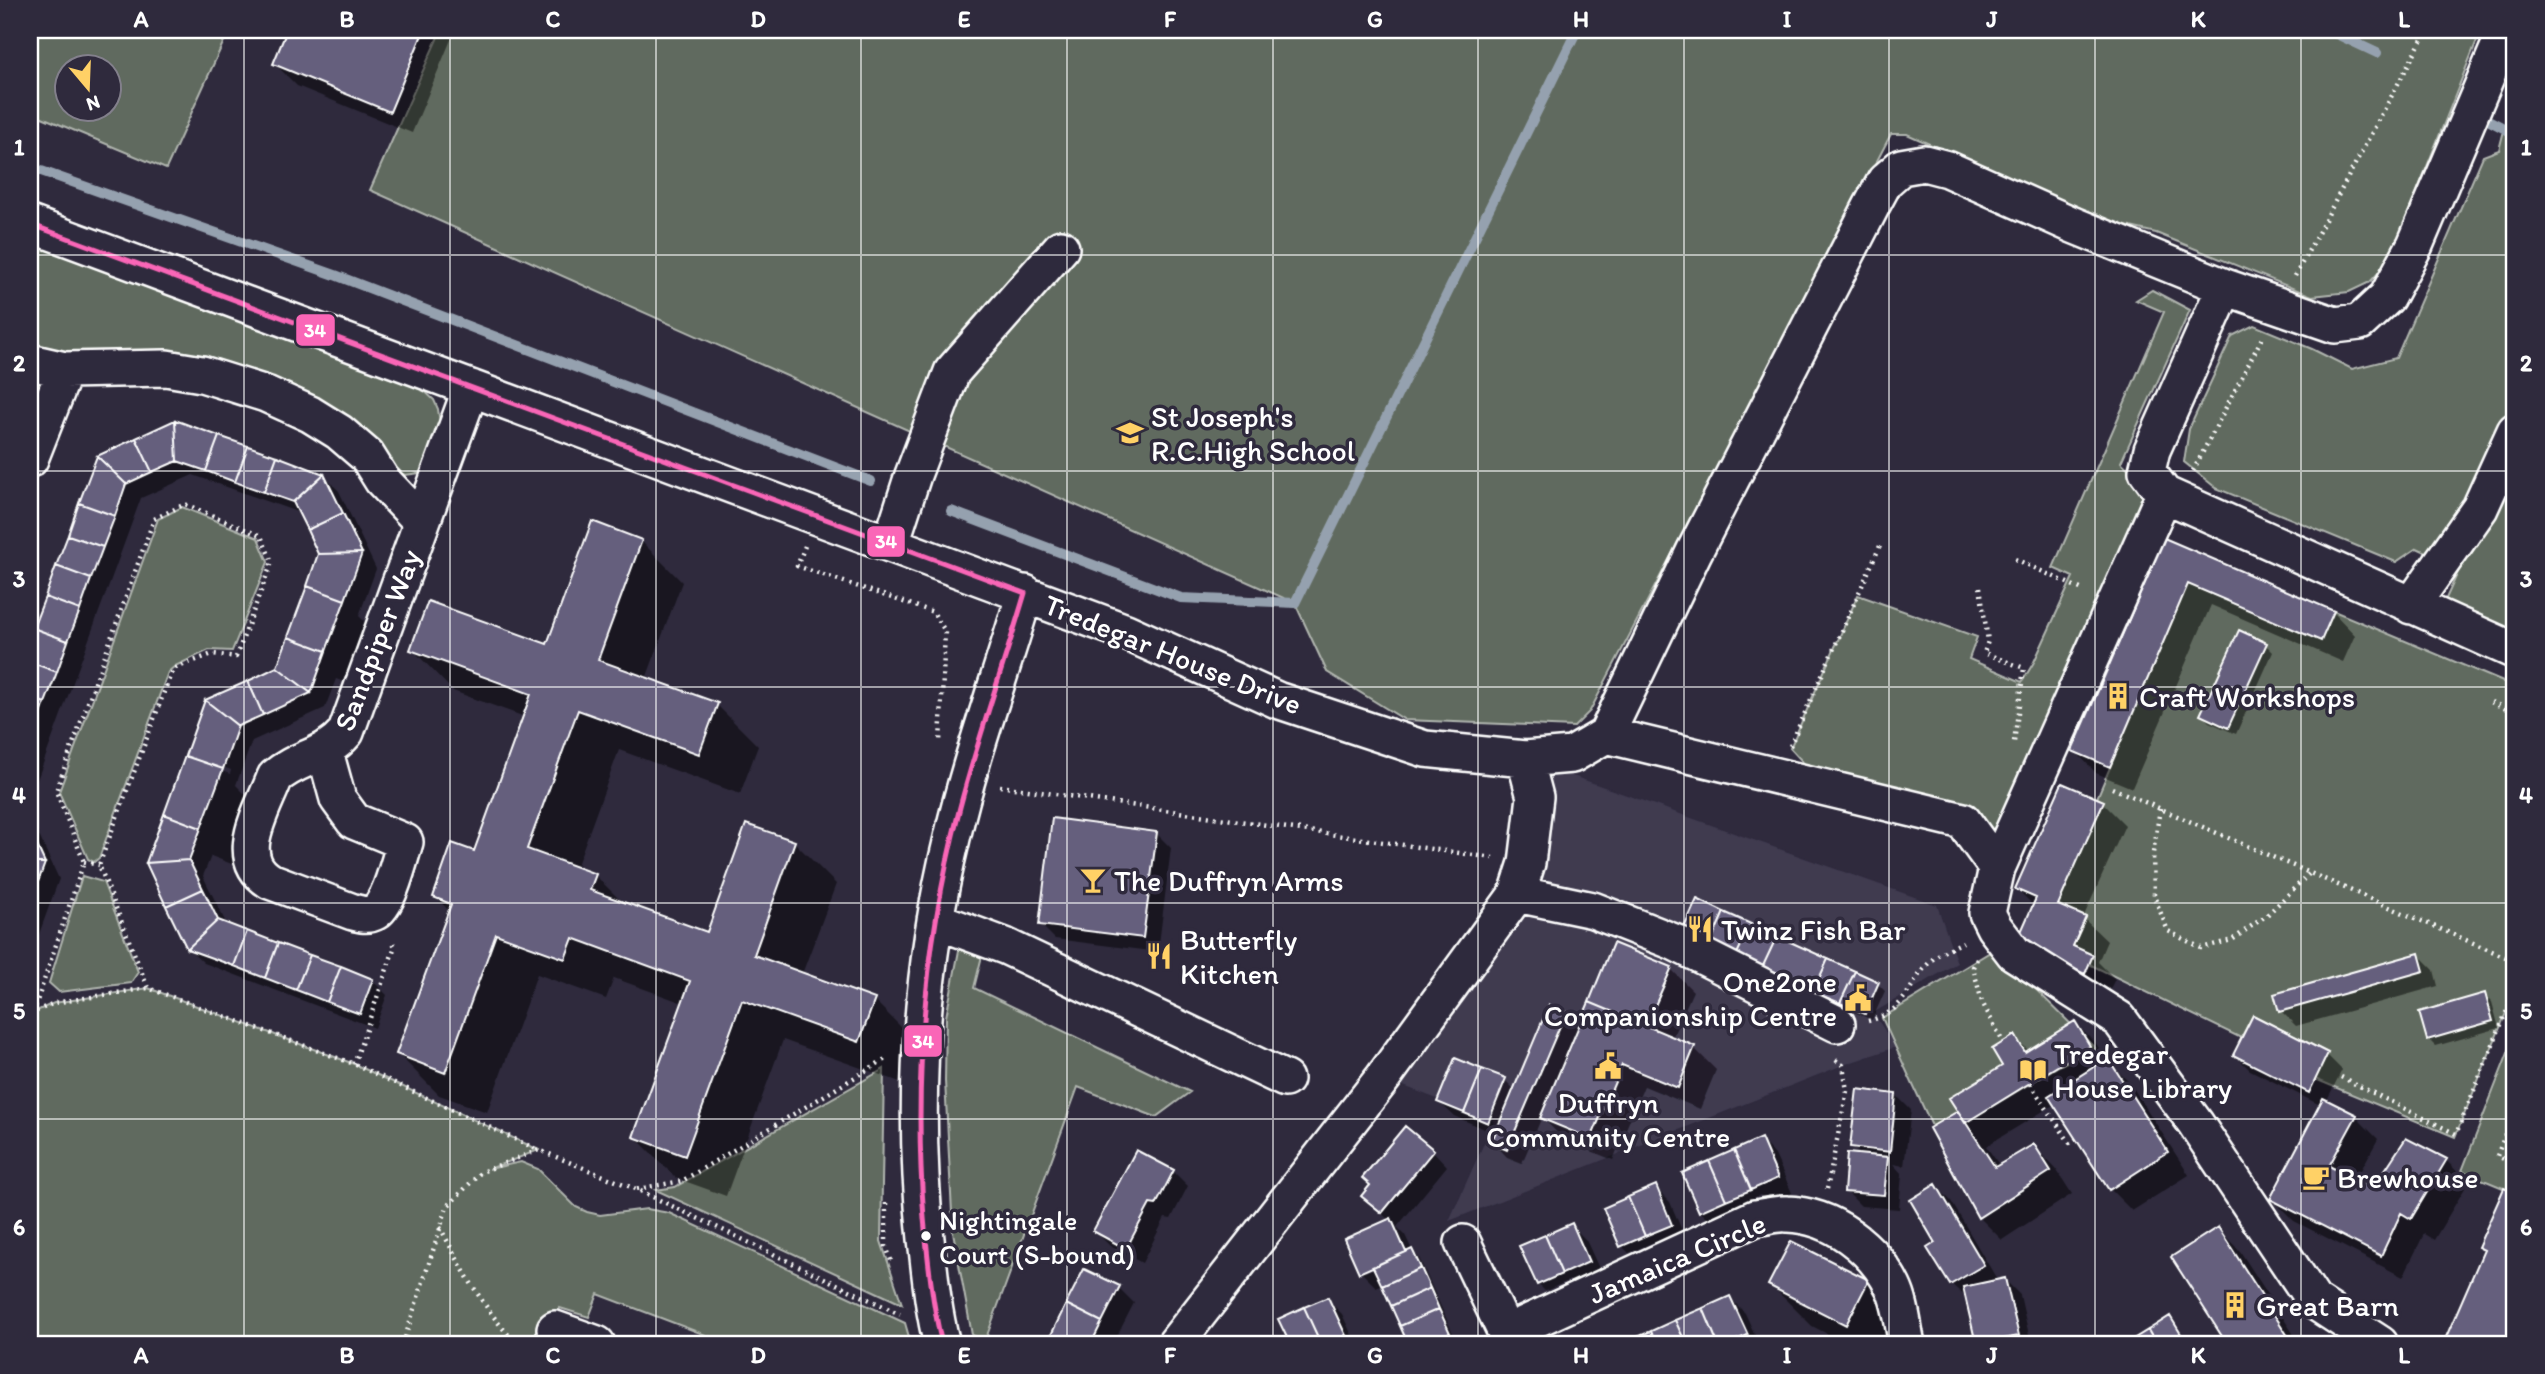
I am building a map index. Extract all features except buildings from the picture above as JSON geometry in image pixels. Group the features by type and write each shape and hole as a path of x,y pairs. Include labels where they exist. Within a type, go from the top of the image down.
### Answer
{"street":[{"path":"1997,868 1963,821 1606,735 1695,552 1885,181 1901,167 1924,163 1947,169 2073,225 2225,287 2335,325 2360,322 2388,297 2415,244 2506,30"},
{"name":"Tredegar House Drive","path":"30,224 1024,593 1126,632 1277,700 1412,745 1425,749 1525,759 1572,755 1606,735"},
{"path":"891,543 913,475 952,372 1061,248"},
{"path":"2225,287 2152,450 2147,471 2170,497 2515,651"},
{"name":"Sandpiper Way","path":"30,362 65,370 166,368 202,374 266,394 310,414 339,432 367,456 382,480 422,522"},
{"path":"30,458 65,370"},
{"name":"Sandpiper Way","path":"325,752 338,799 354,821 405,842 387,895 382,906 374,913 364,915 353,912 270,881 259,874 250,858 250,845 275,777 283,769 325,752 337,744 346,732 471,388"},
{"path":"2411,606 2480,508 2515,431"},
{"path":"2170,497 2115,604 2036,779 1997,868 1987,913 2014,953 2119,1019 2196,1124 2314,1301 2380,1344"},
{"path":"942,1344 934,1314 921,1184 920,1055 925,984 952,837 1024,593"},
{"path":"1175,1344 1383,1079 1522,878 1535,797 1525,759"},
{"path":"1522,878 1662,938 1837,1024"},
{"path":"935,920 1005,946 1284,1079"},
{"name":"Jamaica Circle","path":"1463,1243 1508,1339 1755,1218 1787,1214 1821,1221 1846,1233 1870,1252 1894,1288 1907,1344"},
{"path":"555,1329 597,1344"}],"path":[{"path":"2170,497 2279,306 2427,30"},
{"path":"31,1013 84,862 56,790 154,519 185,504 261,536 272,562 236,657 212,654 176,668 171,674 99,865 148,988"},
{"path":"815,517 797,566 933,612 944,631 940,751"},
{"path":"1825,787 1789,747 1880,546"},
{"path":"2015,559 2115,604"},
{"path":"1980,587 1988,641 1984,653 2024,668 2015,735 2015,759 2023,770 2036,779"},
{"path":"2491,702 2515,713"},
{"path":"968,782 1522,878"},
{"path":"2112,788 2515,961"},
{"path":"2160,808 2153,853 2154,896 2168,931 2201,948 2232,940 2267,915 2310,873"},
{"path":"84,862 99,865"},
{"path":"354,1063 395,946 374,913"},
{"path":"1994,927 1973,967 1982,1002 2003,1042"},
{"path":"1837,1024 1882,1018 1895,1010 1918,976 1935,957 1953,948"},
{"path":"31,1013 54,1003 148,988 354,1063 539,1150 636,1189 910,1319"},
{"path":"2341,1077 2456,1134 2515,991"},
{"path":"636,1189 681,1181 897,1052"},
{"path":"1821,1221 1847,1091 1843,1065"},
{"path":"2030,1084 2070,1143 2076,1139"},
{"path":"2515,1108 2497,1156 2515,1164"},
{"path":"403,1344 447,1207 481,1171 539,1150"},
{"path":"886,1201 886,1246 894,1270"},
{"path":"440,1227 470,1284 504,1331 517,1344"}],"shaded area":[{"path":"1525,759 1937,905 1957,963 1873,1013 1896,1047 1843,1065 1449,1221 1494,1121 1383,1078 1517,894"}],"green space":[{"path":"30,30 229,30 166,169 54,122 122,122 122,52 52,52 52,121 30,112"},
{"path":"441,30 2481,30 2390,260 2370,282 2349,292 2312,296 2156,233 2100,220 1907,134 1891,134 1590,711 1574,727 1405,720 1327,672 1295,603 370,190"},
{"path":"2515,87 2515,638 2443,605 2460,568 2417,548 2396,562 2216,488 2184,462 2189,429 2232,336 2254,325 2352,369 2396,358 2483,156 2499,150"},
{"path":"30,243 414,381 434,400 438,409 441,430 429,466 420,473 405,475 391,469 351,425 30,352"},
{"path":"2152,290 2190,310 2121,462 2144,483 2151,497 1996,832 1954,801 1811,771 1790,748 1858,595 1977,637 1969,659 2022,682 2073,577 2053,568 2164,312 2136,300"},
{"path":"30,379 42,383 30,418"},
{"path":"182,507 258,538 268,562 232,651 209,650 168,672 99,858 94,862 88,859 59,792 158,519"},
{"path":"2188,584 2321,641 2334,611 2515,687 2515,991 2455,1137 2315,1079 2328,1053 2253,1015 2241,1038 2089,964 2093,955 2073,946 2086,917 2058,905 2097,798"},
{"path":"82,876 103,882 138,972 131,983 59,992 49,983"},
{"path":"961,940 984,948 974,988 1190,1092 1156,1117 1078,1087 985,1341 972,1335 953,1232 945,1081 946,1017"},
{"path":"1995,949 2095,1048 2059,1066 1938,1139 1882,1018"},
{"path":"148,988 354,1064 539,1150 489,1169 521,1162 538,1169 576,1207 587,1212 600,1215 647,1209 669,1213 905,1323 911,1344 729,1344 598,1294 589,1317 560,1308 549,1344 30,1344 30,1014 54,1003"},
{"path":"2515,1035 2515,1193 2462,1171"},
{"path":"884,1069 881,1241 902,1304 656,1190 675,1187"}],"waterway":[{"path":"951,511 1181,598 1295,603 1577,30"},
{"path":"2328,30 2377,53"},
{"path":"2490,121 2515,134"},
{"path":"30,167 335,275 871,481"}],"transit line":[{"name":"34","path":"30,224 1025,593 960,807 930,959 921,1062 921,1166 929,1266 942,1344"}],"place":[{"name":"St Joseph's R.C.High School","path":"1130,433"},
{"name":"Craft Workshops","path":"2118,696"},
{"name":"The Duffryn Arms","path":"1093,880"},
{"name":"Twinz Fish Bar","path":"1700,929"},
{"name":"Butterfly Kitchen","path":"1159,956"},
{"name":"One2one Companionship Centre","path":"1858,998"},
{"name":"Duffryn Community Centre","path":"1608,1066"},
{"name":"Tredegar House Library","path":"2033,1070"},
{"name":"Brewhouse","path":"2316,1177"},
{"name":"Nightingale Court (S-bound)","path":"926,1236"},
{"name":"Great Barn","path":"2235,1305"}]}
